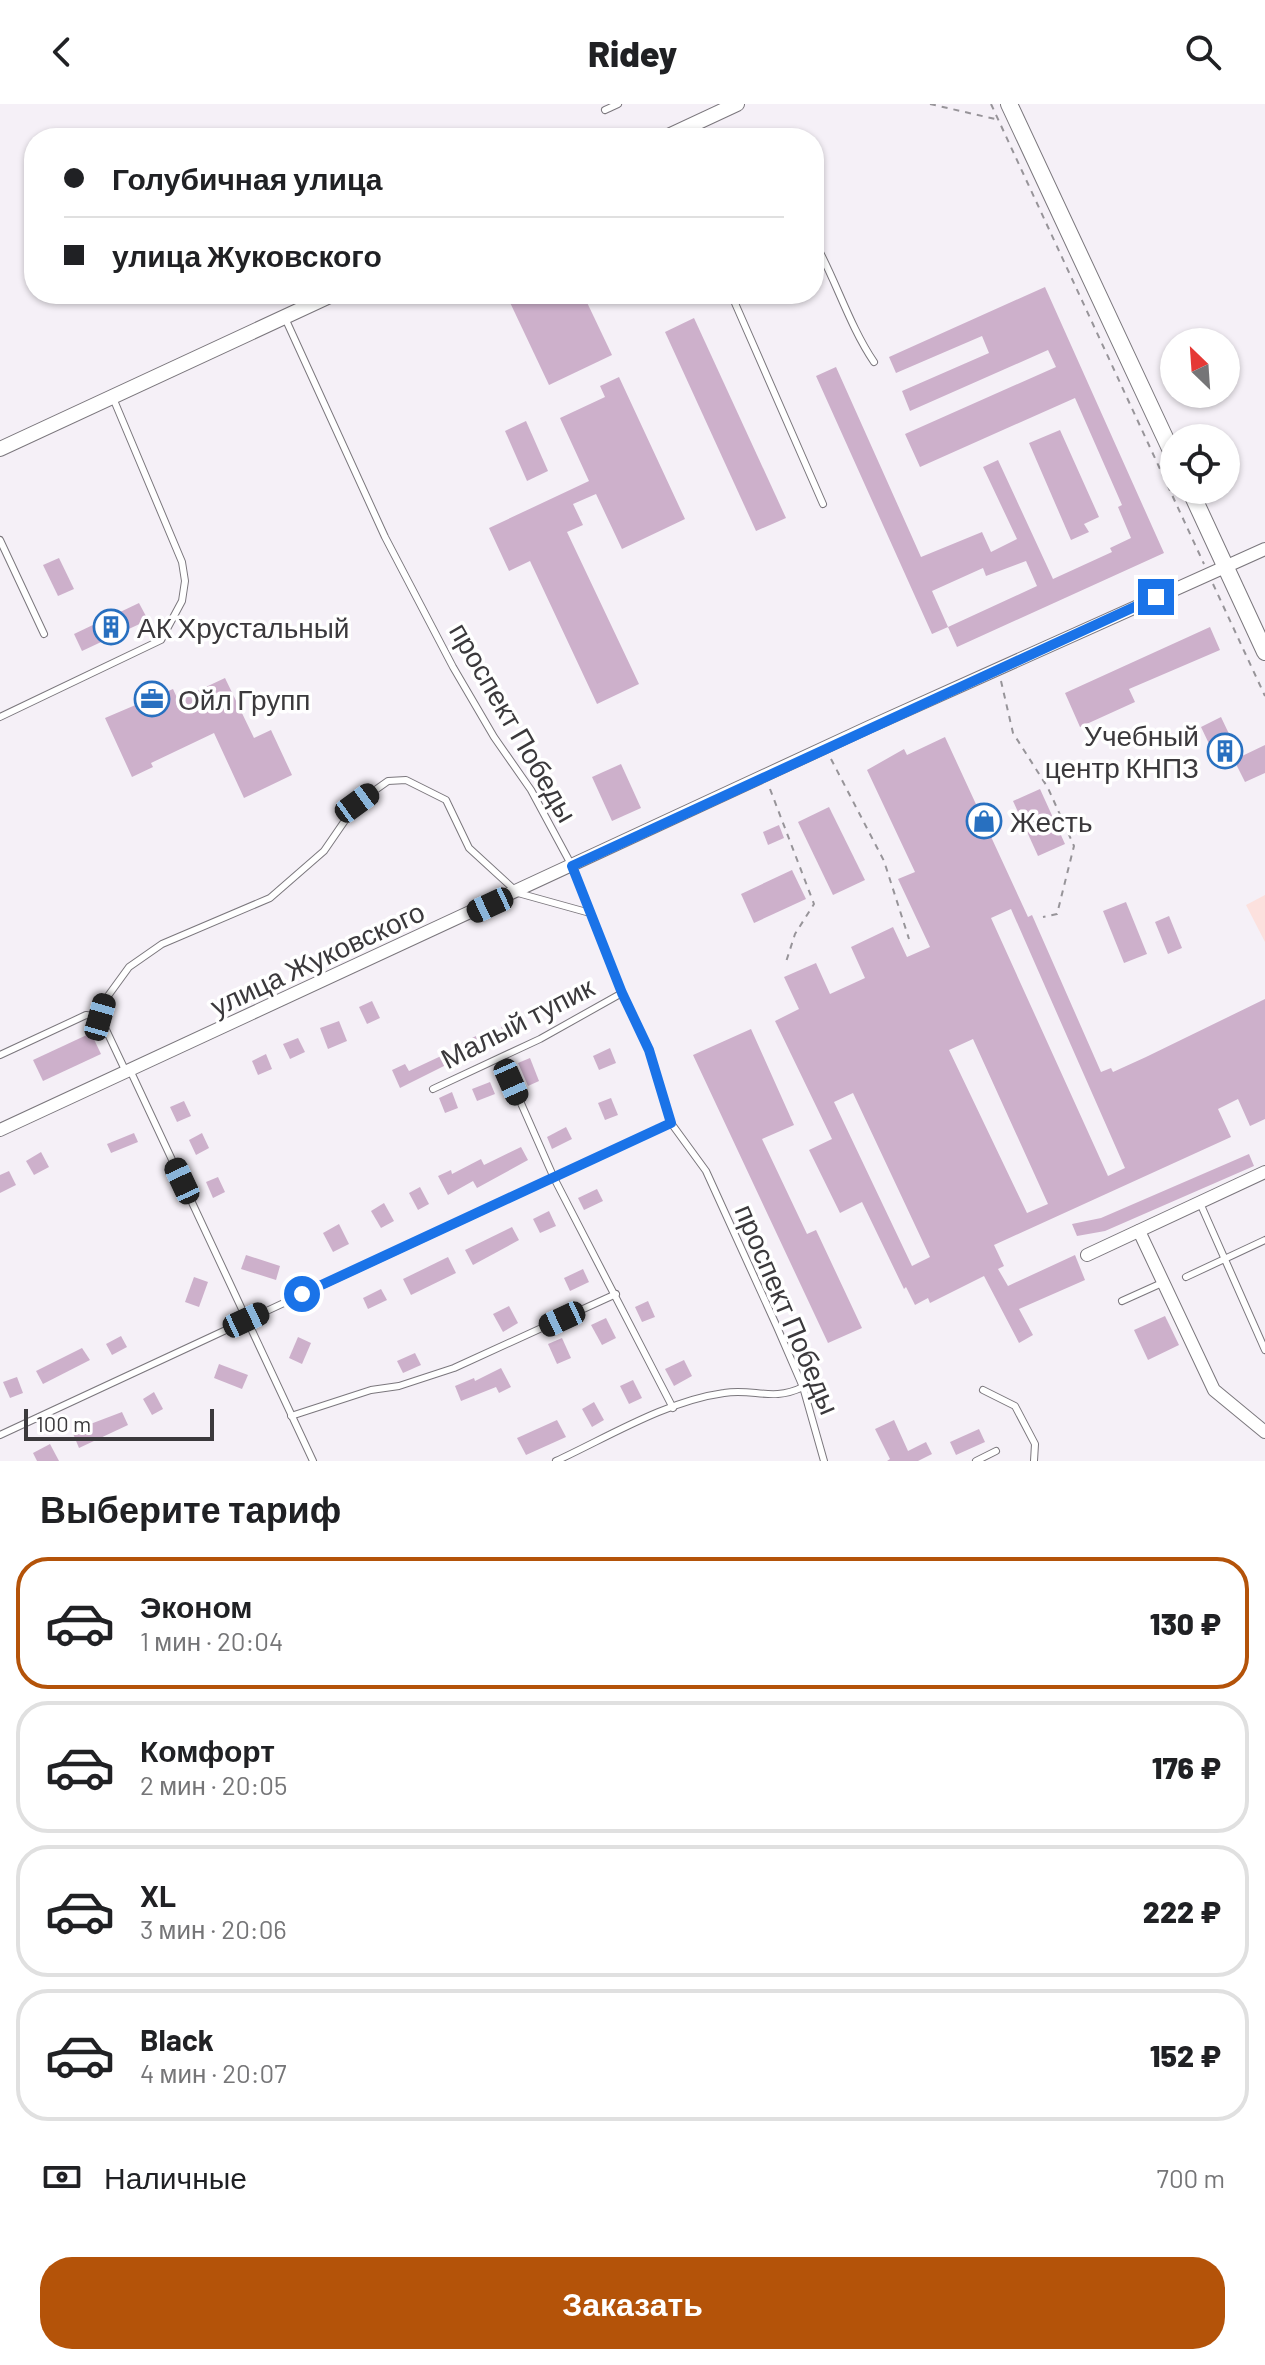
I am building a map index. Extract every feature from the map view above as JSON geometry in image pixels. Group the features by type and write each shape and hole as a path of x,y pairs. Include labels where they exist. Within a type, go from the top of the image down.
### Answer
{"main road":[{"path":"1009,104 1160,427"},
{"path":"1196,504 1265,652"}],"street":[{"path":"685,128 737,104"},
{"path":"0,449 313,304"},
{"name":"улица Жуковского","path":"0,1130 999,668 1265,549"},
{"path":"1087,1255 1265,1172"},
{"path":"1139,1231 1214,1390 1265,1432"}],"lane":[{"path":"605,110 618,104"},
{"path":"824,261 860,341 874,362"},
{"path":"735,304 823,504"},
{"name":"проспект Победы","path":"285,317 385,537 453,667 494,737 531,790 572,866 622,993 649,1050 671,1123 706,1171 803,1387 824,1461"},
{"path":"0,717 161,640 182,601 185,581 182,562 112,398"},
{"path":"0,540 44,634"},
{"path":"313,1461 100,1017 105,1000 129,967 162,944 270,898 324,851 357,803 388,781 406,780 446,800 469,848 518,893 590,913"},
{"name":"Малый тупик","path":"433,1089 501,1058 622,993"},
{"path":"0,1055 86,1015 100,1017"},
{"path":"501,1058 554,1178 673,1408"},
{"path":"0,1435 671,1123"},
{"path":"1200,1202 1265,1350"},
{"path":"1186,1277 1265,1240"},
{"path":"1122,1301 1162,1283"},
{"path":"291,1416 454,1368 616,1294"},
{"path":"556,1461 673,1408 725,1392 783,1397 803,1387"},
{"path":"983,1390 1015,1406 1035,1444 1034,1461"},
{"path":"976,1461 996,1451"}],"path":[{"path":"930,104 998,120"},
{"path":"991,104 1265,696"},
{"path":"999,668 1013,733 1048,788 1074,846 1057,914 1043,917"},
{"path":"825,748 884,861 909,939"},
{"path":"765,777 814,904 795,934 786,962"}],"shaded area":[{"path":"1265,895 1265,942 1246,905"}],"building":[{"path":"1045,287 1164,553 957,647 948,627 932,634 816,376 836,367 921,557 982,532 991,552 1017,539 983,467 998,460 1053,579 1112,552 1110,548 1131,538 1118,507 1122,505 1075,398 920,467 905,434 1056,367 1048,350 910,411 902,391 989,353 982,336 896,373 889,357","holes":["1026,561 1037,586 948,627 932,591 983,568 986,576"]},
{"path":"511,304 588,304 612,355 549,385"},
{"path":"694,318 786,518 756,531 665,332"},
{"path":"619,377 685,519 622,549 596,494 573,504 583,525 567,532 639,684 597,704 530,561 509,571 489,528 589,481 560,418 605,397 600,386"},
{"path":"526,421 548,471 527,481 505,431"},
{"path":"1060,430 1099,517 1084,524 1089,532 1071,540 1029,443"},
{"path":"59,558 74,589 58,596 43,565"},
{"name":"АК Хрустальный","path":"139,603 148,620 82,651 74,634"},
{"path":"1210,627 1220,650 1129,689 1135,702 1080,727 1065,693"},
{"path":"225,678 254,738 271,730 292,775 244,798 214,733 151,763 153,767 132,777 105,718 173,689 178,700"},
{"name":"Учебный центр КНПЗ","path":"1221,717 1240,757 1265,745 1265,773 1245,782 1235,762 1221,769 1201,727"},
{"path":"945,737 1028,917 1032,915 1101,1072 1111,1068 1113,1072 1265,999 1265,1119 1250,1126 1238,1099 1218,1109 1231,1137 994,1245 1004,1266 998,1269 1008,1286 1075,1255 1085,1280 1019,1309 1033,1335 1019,1343 984,1276 930,1303 928,1298 915,1305 906,1287 904,1289 862,1202 840,1213 809,1150 832,1139 775,1021 799,1009 784,977 816,963 830,994 865,978 851,947 893,927 907,957 930,947 898,879 915,872 867,770 904,749 907,755","holes":["1011,909 1125,1168 1108,1176 991,918","973,1039 1048,1204 1027,1213 949,1050","853,1093 930,1257 912,1266 834,1102"]},
{"path":"621,764 641,808 612,821 592,777"},
{"path":"1040,789 1065,844 1038,856 1013,801"},
{"path":"829,807 865,880 833,895 798,822"},
{"path":"779,825 784,838 768,845 763,832"},
{"path":"792,870 806,899 754,923 741,894"},
{"path":"1126,902 1147,954 1124,963 1103,911"},
{"path":"1169,916 1182,948 1168,954 1155,922"},
{"path":"372,1001 380,1018 367,1024 359,1007"},
{"path":"521,1017 526,1029 506,1039 501,1027"},
{"path":"339,1021 347,1041 328,1049 320,1028"},
{"path":"751,1029 794,1125 762,1139 807,1234 816,1230 862,1328 828,1343 693,1055"},
{"path":"91,1033 101,1054 43,1081 33,1060"},
{"path":"476,1036 481,1047 465,1055 460,1044"},
{"path":"298,1038 305,1052 290,1059 283,1044"},
{"path":"610,1048 616,1063 599,1070 593,1056"},
{"path":"266,1054 272,1069 258,1075 252,1061"},
{"path":"441,1056 446,1065 400,1088 392,1070 405,1064 409,1071"},
{"path":"530,1058 539,1081 528,1086 518,1063"},
{"path":"490,1082 495,1094 477,1101 472,1089"},
{"path":"452,1092 458,1108 445,1113 439,1098"},
{"path":"611,1098 618,1115 605,1120 598,1103"},
{"path":"184,1101 191,1116 177,1122 170,1107"},
{"path":"566,1127 572,1139 552,1149 547,1137"},
{"path":"134,1133 138,1142 111,1153 107,1144"},
{"path":"202,1133 209,1148 196,1155 189,1140"},
{"path":"521,1147 528,1160 477,1188 473,1181 448,1195 438,1176 451,1170 452,1174 481,1159 484,1165"},
{"path":"41,1152 49,1167 34,1175 26,1161"},
{"path":"1249,1154 1254,1166 1105,1231 1077,1236 1072,1224 1101,1218"},
{"path":"9,1171 16,1185 0,1193 0,1175"},
{"path":"218,1177 225,1192 213,1198 206,1182"},
{"path":"420,1187 429,1204 418,1210 409,1193"},
{"path":"597,1189 603,1201 584,1210 578,1198"},
{"path":"384,1203 394,1221 381,1228 371,1211"},
{"path":"549,1211 556,1226 540,1233 533,1219"},
{"path":"339,1224 349,1244 333,1252 323,1233"},
{"path":"512,1227 519,1240 473,1265 465,1250"},
{"path":"246,1255 280,1266 276,1280 241,1269"},
{"path":"448,1257 456,1273 411,1295 403,1279"},
{"path":"583,1269 589,1282 570,1291 564,1278"},
{"path":"194,1277 208,1282 199,1307 185,1302"},
{"path":"381,1289 387,1300 368,1309 363,1298"},
{"path":"648,1301 655,1317 642,1322 635,1307"},
{"path":"509,1306 518,1323 503,1332 493,1314"},
{"path":"1165,1316 1179,1345 1148,1360 1134,1330"},
{"path":"606,1318 616,1338 602,1345 591,1325"},
{"path":"121,1336 127,1347 112,1355 106,1344"},
{"path":"298,1337 311,1343 302,1364 289,1358"},
{"path":"562,1338 571,1358 557,1364 548,1344"},
{"path":"82,1348 90,1360 43,1384 36,1371"},
{"path":"415,1353 421,1365 403,1373 397,1361"},
{"path":"684,1360 692,1376 674,1386 665,1369"},
{"path":"219,1364 248,1375 242,1389 214,1378"},
{"path":"501,1368 511,1387 499,1393 496,1387 461,1401 455,1386 474,1378 475,1381"},
{"path":"17,1377 23,1393 10,1398 3,1382"},
{"path":"633,1380 642,1398 629,1404 620,1386"},
{"path":"154,1392 163,1409 152,1415 143,1399"},
{"path":"594,1402 604,1420 592,1427 582,1409"},
{"path":"122,1412 128,1425 79,1448 72,1431"},
{"path":"557,1420 566,1437 526,1455 517,1438"},
{"path":"894,1420 908,1451 926,1442 932,1454 918,1461 887,1461 890,1459 875,1429"},
{"path":"979,1429 985,1442 956,1455 950,1442"},
{"path":"50,1444 59,1461 37,1461 33,1453"}],"place":[{"name":"АК Хрустальный","path":"111,627"},
{"name":"Ойл Групп","path":"152,699"},
{"name":"Учебный центр КНПЗ","path":"1225,751"},
{"name":"Жесть","path":"984,821"}],"route":[{"path":"302,1294 671,1123 649,1050 622,993 572,866 1156,597"}]}
